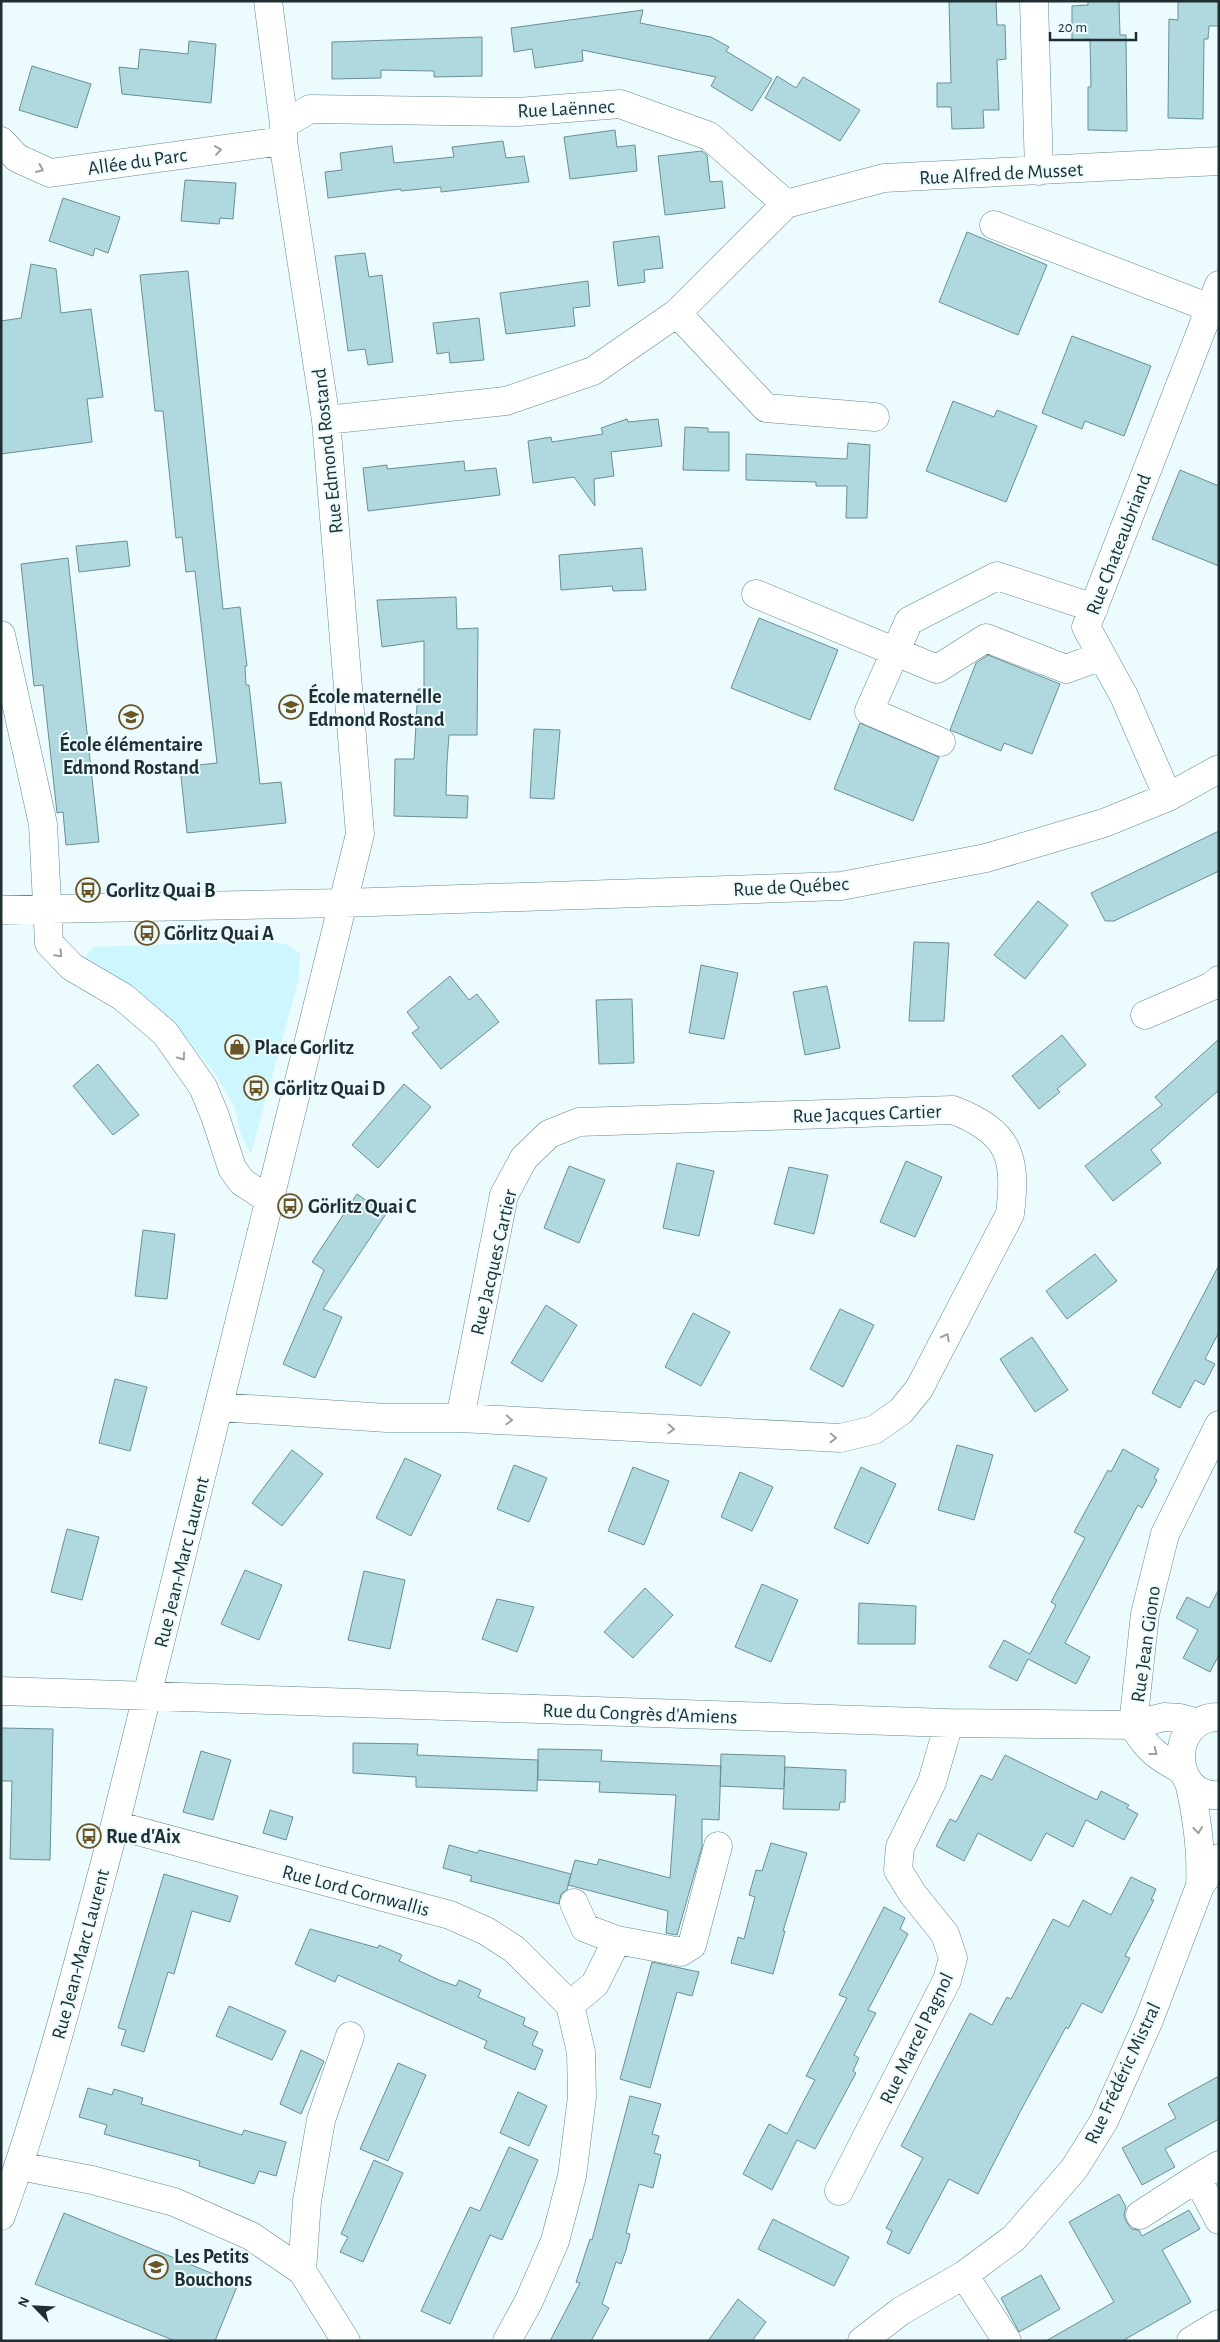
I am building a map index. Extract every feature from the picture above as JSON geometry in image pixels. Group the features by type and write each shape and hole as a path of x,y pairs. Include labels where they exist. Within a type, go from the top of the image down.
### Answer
{"street":[{"name":"Rue Edmond Rostand","path":"268,1 284,133 326,420 360,834 344,902"},
{"path":"1034,1 1039,171"},
{"name":"Rue Laënnec","path":"284,133 310,110 518,112 620,104 709,136 786,204"},
{"name":"Allée du Parc","path":"1,141 17,158 50,173 284,133"},
{"name":"Rue Alfred de Musset","path":"786,204 884,178 1219,161"},
{"path":"326,420 506,401 593,372 677,313 786,204"},
{"path":"994,225 1214,296"},
{"name":"Rue Chateaubriand","path":"1168,798 1124,696 1086,627 1214,296"},
{"path":"677,313 766,408 875,417"},
{"path":"941,742 869,711 909,621 998,576 1094,608"},
{"path":"756,594 937,669 986,638 1066,669 1102,656"},
{"path":"1,635 43,824 50,943 72,967 123,997 165,1033 203,1087 215,1116 232,1168 242,1182 270,1200"},
{"name":"Rue de Québec","path":"1,910 344,902 841,886 986,858 1104,823 1168,798 1219,769"},
{"name":"Rue Jean-Marc Laurent","path":"1,2216 19,2166 74,1980 116,1825 344,902"},
{"path":"1145,1014 1212,986 1219,980"},
{"name":"Rue Jacques Cartier","path":"219,1408 387,1418 460,1418 840,1438 874,1430 901,1411 919,1389 1010,1214 1014,1182 1008,1151 993,1133 976,1119 953,1110 579,1122 549,1134 524,1158 504,1195 460,1418"},
{"name":"Rue Jean Giono","path":"1133,1725 1144,1614 1165,1534 1219,1426"},
{"path":"1,1691 147,1696"},
{"name":"Rue du Congrès d'Amiens","path":"147,1696 949,1723 1133,1725 1164,1717 1208,1720"},
{"name":"Rue Frédéric Mistral","path":"1200,1886 1201,1857 1197,1816 1180,1757 1182,1744 1188,1732 1208,1720"},
{"name":"Rue Marcel Pagnol","path":"839,2191 948,1980 953,1958 945,1934 912,1893 898,1870 900,1847 932,1782 949,1723"},
{"path":"1133,1725 1143,1743 1186,1776 1201,1791 1219,1795"},
{"name":"Rue Lord Cornwallis","path":"116,1825 450,1915 486,1931 514,1949 570,2004"},
{"path":"574,1903 585,1928 617,1940 681,1952 692,1945 718,1846"},
{"name":"Rue Frédéric Mistral","path":"862,2341 901,2312 964,2275 1014,2238 1074,2169 1104,2121 1149,2020 1200,1886 1219,1858"},
{"path":"507,2341 529,2301 555,2241 572,2176 582,2097 582,2052 570,2004 595,1984 617,1940"},
{"path":"302,2271 307,2201 321,2120 350,2036"},
{"path":"19,2166 92,2180 174,2202 251,2236 302,2271 346,2341"},
{"path":"1140,2215 1208,2171 1219,2220"},
{"path":"964,2275 1007,2341"},
{"path":"1191,2341 1219,2324"}],"shaded area":[{"name":"Place Gorlitz","path":"259,941 286,944 300,954 299,978 251,1154 242,1137 234,1106 216,1075 172,1020 84,958 94,947"}],"building":[{"path":"949,1 996,1 997,25 1005,25 1006,59 997,60 999,110 983,110 984,128 952,129 951,107 937,107 937,83 951,83"},
{"path":"1088,1 1119,1 1120,35 1126,35 1127,131 1088,130 1088,87 1091,87 1090,39 1072,40 1072,6 1088,5"},
{"path":"1178,1 1219,1 1219,26 1209,26 1208,39 1204,39 1203,119 1168,118 1169,19 1178,20"},
{"path":"643,10 640,23 711,37 729,47 726,51 772,79 752,111 711,86 716,77 582,50 583,61 535,68 532,49 514,52 511,28"},
{"path":"482,37 482,76 434,77 434,71 381,70 381,78 332,79 332,42"},
{"path":"189,41 216,44 211,103 122,94 119,67 138,69 140,49 188,54"},
{"path":"32,66 91,84 77,128 19,110"},
{"path":"777,76 796,88 803,77 860,110 840,141 765,98"},
{"path":"615,130 617,147 635,145 637,171 570,179 564,137"},
{"path":"503,141 506,158 524,156 529,182 441,192 441,187 401,191 401,189 328,198 325,172 342,170 340,153 392,146 394,163 454,157 452,147"},
{"path":"702,151 707,155 710,182 722,181 725,208 665,215 658,156"},
{"path":"185,180 236,183 233,219 220,218 219,224 181,221"},
{"path":"63,198 120,217 108,253 95,248 93,256 49,241"},
{"path":"967,232 1047,265 1018,335 939,302"},
{"path":"659,236 663,268 644,270 645,282 618,286 613,242"},
{"path":"365,253 369,277 382,275 393,362 368,365 365,349 348,351 335,256"},
{"path":"31,264 56,269 61,313 91,309 103,397 87,399 92,442 1,454 1,321 21,318"},
{"path":"188,271 223,609 240,607 247,666 245,666 246,685 249,685 260,784 281,782 286,823 187,833 180,767 217,763 195,571 186,572 182,537 176,538 163,411 155,411 140,275"},
{"path":"588,281 590,306 573,308 575,326 506,334 500,293"},
{"path":"479,318 484,360 450,363 449,352 437,354 433,323"},
{"path":"1072,336 1151,366 1124,436 1085,421 1082,429 1042,413"},
{"path":"953,401 994,417 997,410 1037,426 1006,502 926,471"},
{"path":"627,419 628,422 658,419 662,446 611,452 614,476 594,479 595,506 574,477 533,483 528,441 551,437 552,442 603,434 601,428"},
{"path":"685,427 708,428 708,432 729,432 729,471 683,470"},
{"path":"848,443 870,445 867,518 846,518 847,486 816,486 816,482 746,480 746,454 847,459"},
{"path":"464,461 465,471 496,468 500,495 368,511 363,468 387,465 387,469"},
{"path":"1180,470 1219,486 1219,566 1152,539"},
{"path":"127,541 130,566 79,572 76,546"},
{"path":"642,548 646,590 613,591 612,586 561,590 559,555"},
{"path":"68,558 99,842 66,845 63,812 57,813 43,685 34,686 21,564"},
{"path":"456,597 457,629 478,628 477,735 449,735 447,762 446,795 468,796 467,818 394,816 395,759 414,759 418,689 424,689 424,641 382,647 377,600"},
{"path":"759,618 838,650 810,720 731,688"},
{"path":"988,655 1060,684 1032,754 1004,743 1001,751 950,730 976,663"},
{"path":"860,723 939,757 913,821 834,789"},
{"path":"534,729 560,730 554,799 530,798"},
{"path":"1219,831 1219,871 1114,921 1105,921 1091,893"},
{"path":"1038,901 1068,925 1025,979 994,955"},
{"path":"914,942 949,943 944,1021 909,1021"},
{"path":"701,965 738,973 724,1039 689,1033"},
{"path":"450,976 469,1000 477,994 499,1022 441,1069 412,1033 419,1028 407,1012"},
{"path":"827,986 840,1048 805,1055 793,992"},
{"path":"632,999 634,1063 599,1064 596,1000"},
{"path":"1062,1035 1086,1065 1057,1089 1060,1092 1039,1109 1012,1076"},
{"path":"1219,1039 1219,1090 1151,1150 1161,1163 1113,1201 1085,1166 1162,1105 1155,1097"},
{"path":"98,1064 139,1115 113,1135 73,1086"},
{"path":"404,1084 431,1107 378,1168 352,1145"},
{"path":"906,1161 942,1177 915,1237 880,1222"},
{"path":"677,1163 714,1171 699,1236 663,1228"},
{"path":"569,1166 605,1180 579,1243 544,1228"},
{"path":"789,1167 828,1175 814,1234 774,1224"},
{"path":"357,1194 386,1214 323,1309 342,1317 315,1378 283,1364 324,1270 312,1262"},
{"path":"143,1230 175,1234 167,1299 135,1296"},
{"path":"1095,1254 1117,1281 1067,1319 1046,1291"},
{"path":"1219,1265 1219,1332 1205,1359 1215,1364 1204,1385 1195,1380 1180,1408 1152,1393"},
{"path":"546,1305 577,1325 542,1382 511,1363"},
{"path":"840,1309 874,1325 843,1387 810,1369"},
{"path":"693,1313 730,1332 701,1386 665,1367"},
{"path":"1032,1337 1068,1390 1035,1412 1000,1359"},
{"path":"115,1379 147,1387 130,1451 99,1443"},
{"path":"957,1445 993,1455 974,1520 938,1510"},
{"path":"1123,1449 1159,1469 1154,1478 1157,1480 1142,1508 1138,1505 1065,1643 1090,1657 1076,1684 1028,1659 1017,1681 989,1667 1004,1640 1030,1654 1056,1605 1051,1602 1085,1538 1074,1532 1108,1470 1111,1472"},
{"path":"292,1450 323,1474 282,1526 252,1503"},
{"path":"405,1458 441,1475 411,1536 376,1518"},
{"path":"514,1465 547,1478 529,1522 497,1509"},
{"path":"633,1467 669,1481 644,1545 608,1531"},
{"path":"861,1467 896,1484 868,1544 834,1528"},
{"path":"740,1472 773,1487 752,1531 721,1517"},
{"path":"67,1529 99,1537 82,1600 51,1592"},
{"path":"245,1570 282,1585 259,1640 221,1624"},
{"path":"364,1571 405,1580 390,1649 348,1640"},
{"path":"762,1584 798,1600 771,1662 735,1647"},
{"path":"645,1588 673,1615 633,1658 604,1632"},
{"path":"1219,1589 1219,1655 1210,1672 1183,1658 1198,1630 1176,1618 1187,1597 1209,1608"},
{"path":"497,1599 534,1607 517,1652 482,1639"},
{"path":"859,1603 916,1606 915,1644 858,1644"},
{"path":"1,1728 53,1729 50,1860 10,1859 12,1781 1,1781"},
{"path":"353,1743 418,1744 417,1755 538,1760 537,1791 416,1787 416,1777 353,1773"},
{"path":"538,1749 602,1750 601,1761 721,1766 719,1820 702,1819 702,1847 677,1935 666,1933 668,1911 568,1885 575,1860 597,1865 599,1859 670,1878 676,1795 599,1792 600,1782 538,1780"},
{"path":"201,1751 231,1760 213,1820 183,1812"},
{"path":"721,1754 785,1756 784,1788 785,1767 846,1770 845,1802 840,1802 839,1810 783,1809 784,1789 720,1786"},
{"path":"1005,1755 1097,1800 1101,1791 1129,1805 1127,1808 1138,1814 1124,1840 1086,1820 1073,1847 1046,1833 1031,1861 978,1833 964,1861 936,1846 950,1819 956,1822 981,1775 992,1780"},
{"path":"270,1810 293,1817 286,1840 263,1833"},
{"path":"771,1843 807,1853 783,1931 785,1931 773,1974 731,1963 738,1937 744,1939 755,1897 749,1895 756,1870 762,1871"},
{"path":"449,1845 477,1853 479,1850 571,1874 567,1890 561,1894 559,1904 470,1881 472,1876 443,1868"},
{"path":"164,1874 238,1896 230,1922 192,1911 174,1974 168,1972 144,2052 121,2045 126,2030 118,2028"},
{"path":"1131,1877 1156,1889 1151,1900 1154,1900 1125,1956 1130,1958 1102,2013 1082,2003 1068,2029 1066,2027 978,2194 949,2179 909,2254 887,2243 892,2231 886,2228 923,2158 901,2146 970,2013 992,2025 1007,1997 1011,1999 1053,1919 1069,1927 1083,1900 1111,1915"},
{"path":"884,1907 905,1918 900,1929 908,1934 868,2010 876,2013 854,2055 859,2058 853,2071 856,2073 815,2149 797,2140 772,2190 743,2174 769,2124 787,2134 815,2080 806,2076 847,1998 839,1995"},
{"path":"310,1929 378,1948 379,1945 402,1955 399,1961 439,1980 456,1986 459,1980 481,1990 478,1997 525,2018 523,2025 538,2032 532,2045 543,2050 535,2070 484,2048 487,2041 338,1975 335,1982 295,1964"},
{"path":"652,1962 699,1972 692,1996 677,1992 650,2088 620,2079"},
{"path":"229,2006 286,2031 272,2060 216,2036"},
{"path":"301,2050 324,2061 301,2114 280,2104"},
{"path":"398,2063 426,2075 388,2161 360,2149"},
{"path":"1219,2076 1219,2119 1165,2149 1175,2167 1142,2185 1122,2148 1176,2118 1168,2104"},
{"path":"88,2088 112,2095 114,2089 143,2098 141,2104 242,2135 244,2130 286,2142 276,2176 259,2171 254,2184 199,2166 200,2161 104,2134 107,2125 79,2117"},
{"path":"518,2092 547,2106 529,2146 500,2133"},
{"path":"630,2096 661,2104 652,2134 659,2136 654,2153 661,2155 653,2188 639,2184 626,2233 630,2234 626,2250 621,2264 616,2262 602,2304 609,2308 591,2341 550,2341 580,2283 576,2282 590,2239 592,2240"},
{"path":"509,2147 538,2160 502,2240 490,2235 450,2324 421,2311 470,2207 480,2211"},
{"path":"374,2160 403,2173 363,2262 340,2252 348,2237 341,2234"},
{"path":"1119,2194 1126,2207 1124,2215 1127,2223 1132,2229 1139,2230 1142,2236 1189,2210 1200,2229 1162,2250 1191,2302 1122,2341 1046,2341 1114,2302 1069,2222"},
{"path":"64,2213 238,2284 215,2341 175,2341 35,2284"},
{"path":"773,2219 849,2257 834,2286 758,2249"},
{"path":"1041,2275 1060,2309 1019,2332 1001,2298"},
{"path":"738,2299 766,2322 752,2341 708,2341"}],"place":[{"name":"École maternelle Edmond Rostand","path":"291,707"},
{"name":"École élémentaire Edmond Rostand","path":"131,717"},
{"name":"Gorlitz Quai B","path":"88,890"},
{"name":"Görlitz Quai A","path":"147,933"},
{"name":"Place Gorlitz","path":"237,1047"},
{"name":"Görlitz Quai D","path":"256,1088"},
{"name":"Görlitz Quai C","path":"290,1206"},
{"name":"Rue d'Aix","path":"89,1836"},
{"name":"Les Petits Bouchons","path":"156,2267"}]}
